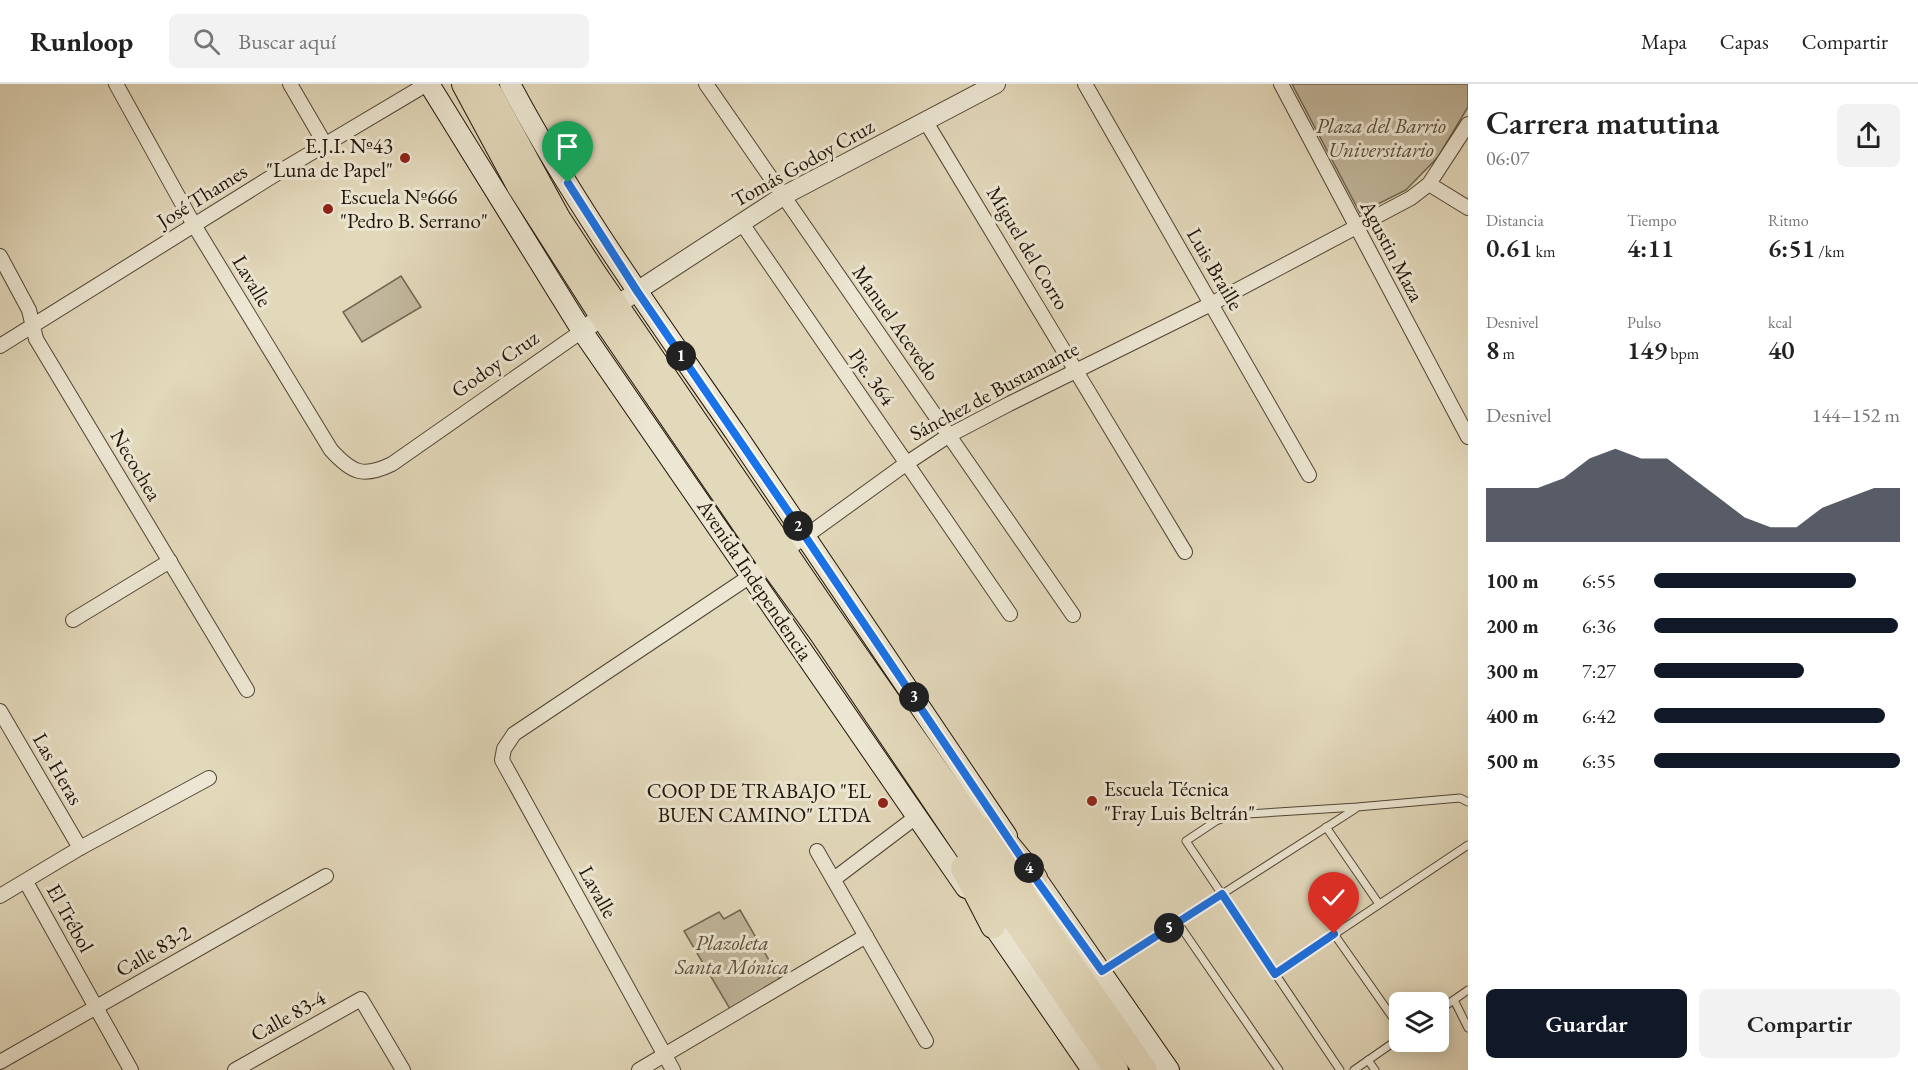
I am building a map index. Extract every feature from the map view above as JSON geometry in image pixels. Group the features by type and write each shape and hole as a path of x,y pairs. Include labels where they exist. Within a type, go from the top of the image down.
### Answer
{"highway":[{"path":"450,84 519,186"},
{"name":"Avenida Independencia","path":"464,84 519,186 610,311"},
{"name":"Avenida Independencia","path":"485,84 610,311 769,563 881,707 1145,1070"},
{"path":"490,84 505,120"},
{"path":"881,707 1035,878"},
{"path":"881,707 904,774 955,853 993,926"},
{"name":"Avenida Independencia","path":"881,707 1116,1070"}],"main road":[{"name":"Avenida Independencia","path":"428,84 582,331 769,563 916,817 1092,1070"},
{"path":"510,84 534,129 637,291 1035,878 1169,1070"}],"street":[{"name":"Lavalle","path":"116,84 194,225 331,450 345,466 360,472 377,471"},
{"path":"290,84 325,144"},
{"name":"José Thames","path":"0,346 325,144 428,84"},
{"name":"Manuel Acevedo","path":"706,84 1073,615"},
{"name":"Tomás Godoy Cruz","path":"637,291 783,196 996,84"},
{"name":"Luis Braille","path":"1085,84 1309,475"},
{"name":"Agustin Maza","path":"1281,84 1468,437"},
{"name":"Miguel del Corro","path":"926,122 1077,369 1185,552"},
{"name":"Sánchez de Bustamante","path":"514,734 769,563 948,436 1077,369 1211,304 1411,198 1429,184 1468,124"},
{"path":"1429,184 1468,208"},
{"name":"Pje. 364","path":"741,222 1010,614"},
{"name":"Necochea","path":"0,256 29,310 36,339 247,690"},
{"name":"Godoy Cruz","path":"377,471 392,464 637,291"},
{"path":"73,620 170,561"},
{"name":"Las Heras","path":"0,711 80,848"},
{"name":"Lavalle","path":"514,734 504,749 501,760 673,1070"},
{"path":"0,896 80,848 209,778"},
{"path":"834,879 916,817"},
{"path":"817,851 926,1041"},
{"name":"Calle 83-2","path":"0,1062 326,876"},
{"name":"El Trébol","path":"26,882 131,1070"},
{"path":"639,1070 866,936"},
{"name":"Calle 83-4","path":"235,1070 361,999 403,1070"}],"lane":[{"path":"1340,1070 1186,841 1216,821 1232,815 1460,798 1468,802"},
{"path":"1102,971 1358,807"},
{"path":"1326,827 1379,904"},
{"path":"1275,974 1468,845"},
{"path":"1178,922 1279,1070"},
{"path":"1334,934 1389,1012"},
{"path":"1449,1003 1468,990"},
{"path":"1454,1000 1468,1028"},
{"path":"1354,1070 1389,1046"},
{"path":"1368,1060 1375,1070"}],"green space":[{"name":"Plaza del Barrio Universitario","path":"1292,84 1468,84 1468,107 1438,157 1406,190 1360,213"},
{"path":"401,276 421,307 362,342 343,312"},
{"name":"Plazoleta Santa Mónica","path":"740,910 780,979 730,1009 684,931 719,912 724,919"}],"place":[{"name":"E.J.I. Nº43 \"Luna de Papel\"","path":"405,158"},
{"name":"Escuela Nº666 \"Pedro B. Serrano\"","path":"328,209"},
{"name":"Escuela Técnica \"Fray Luis Beltrán\"","path":"1092,801"},
{"name":"COOP DE TRABAJO \"EL BUEN CAMINO\" LTDA","path":"883,803"}],"route":[{"path":"568,183 637,291 1035,878 1102,971 1222,894 1275,974 1334,934"}]}
